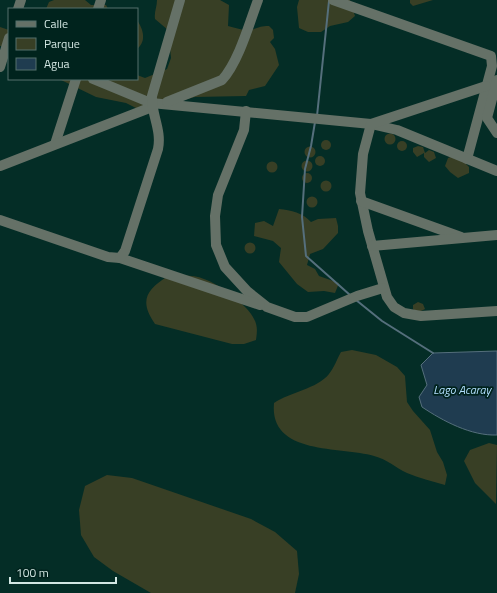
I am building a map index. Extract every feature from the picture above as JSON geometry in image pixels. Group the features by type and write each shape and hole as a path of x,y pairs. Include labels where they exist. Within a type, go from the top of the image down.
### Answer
{"street":[{"path":"120,258 125,251 160,141 152,105 152,96 180,0"},
{"path":"0,166 152,105 165,103 222,80 226,76 240,47 258,0"},
{"path":"334,1 489,54 492,58 492,66 467,159"},
{"path":"0,67 6,42"},
{"path":"55,144 76,80"},
{"path":"95,80 152,105"},
{"path":"497,80 487,118 497,133"},
{"path":"371,124 486,86"},
{"path":"165,103 371,124 397,130 497,171"},
{"path":"246,111 244,130 218,195 215,216 216,245 225,267 247,291 267,307"},
{"path":"371,124 363,154 361,171 361,201 383,288 394,307 404,313 420,316 497,311"},
{"path":"361,201 464,238"},
{"path":"0,220 108,257 120,258 267,307 295,318 303,318 353,297 383,288"},
{"path":"372,246 497,236"}],"green space":[{"path":"54,0 85,0 91,5 106,5 108,8 46,8 49,2"},
{"path":"157,0 220,0 229,5 228,26 251,30 262,26 269,26 273,30 274,38 270,42 275,49 279,65 265,86 249,90 246,96 195,97 158,107 138,109 126,103 96,97 61,80 138,80 138,75 145,78 167,69 171,58 168,30 155,19"},
{"path":"299,0 350,0 355,16 348,22 330,26 321,32 308,32 299,28 297,7"},
{"path":"410,0 433,0 413,6 410,3"},
{"path":"138,22 143,35 138,48"},
{"path":"0,27 8,30 8,48 0,46"},
{"path":"388,134 392,134 394,135 394,143 388,144 385,141 385,137"},
{"path":"324,140 328,140 330,141 330,149 324,150 321,147 321,143"},
{"path":"400,141 404,141 406,142 406,150 400,151 397,148 397,144"},
{"path":"418,146 423,147 425,153 429,150 434,152 436,158 429,162 424,157 424,153 417,157 413,152 413,148"},
{"path":"308,147 312,147 314,148 314,156 308,157 305,154 305,150"},
{"path":"318,156 322,156 324,157 324,165 318,166 315,163 315,159"},
{"path":"453,156 463,161 469,167 469,173 458,178 450,172 445,166 448,158"},
{"path":"305,161 309,161 311,162 311,170 305,171 302,168 302,164"},
{"path":"270,162 274,162 276,163 276,171 270,172 267,169 267,165"},
{"path":"305,173 309,173 311,174 311,182 305,183 302,180 302,176"},
{"path":"324,181 328,181 330,182 330,190 324,191 321,188 321,184"},
{"path":"310,197 314,197 316,198 316,206 310,207 307,204 307,200"},
{"path":"279,209 296,212 311,222 318,219 336,218 338,233 323,249 310,254 307,265 315,269 319,276 339,283 335,293 324,291 308,292 297,284 279,262 281,248 273,241 254,236 255,223 264,221 273,226"},
{"path":"250,242 254,244 256,248 254,252 250,254 246,252 244,248 246,244"},
{"path":"168,276 195,276 217,285 232,296 251,314 257,327 256,340 244,344 232,344 155,324 147,309 147,297 154,286"},
{"path":"418,302 423,304 425,309 417,313 413,309 413,305"},
{"path":"352,350 376,355 397,367 405,376 407,402 430,430 437,452 443,462 447,475 445,485 407,473 379,457 310,446 295,440 283,432 276,420 274,403 280,399 311,387 324,379 331,372 341,352"},
{"path":"489,443 497,445 496,504 475,483 464,461 470,450"},
{"path":"107,475 132,478 251,519 275,532 297,551 299,574 295,593 151,593 113,571 94,557 81,535 79,510 85,486"}],"water":[{"name":"Lago Acaray","path":"497,351 497,435 477,433 458,427 422,407 419,397 427,385 421,365 433,353"}],"waterway":[{"path":"317,116 329,1"},
{"path":"315,122 305,169 302,217 306,256 350,295"},
{"path":"356,300 382,321 433,353"}]}
